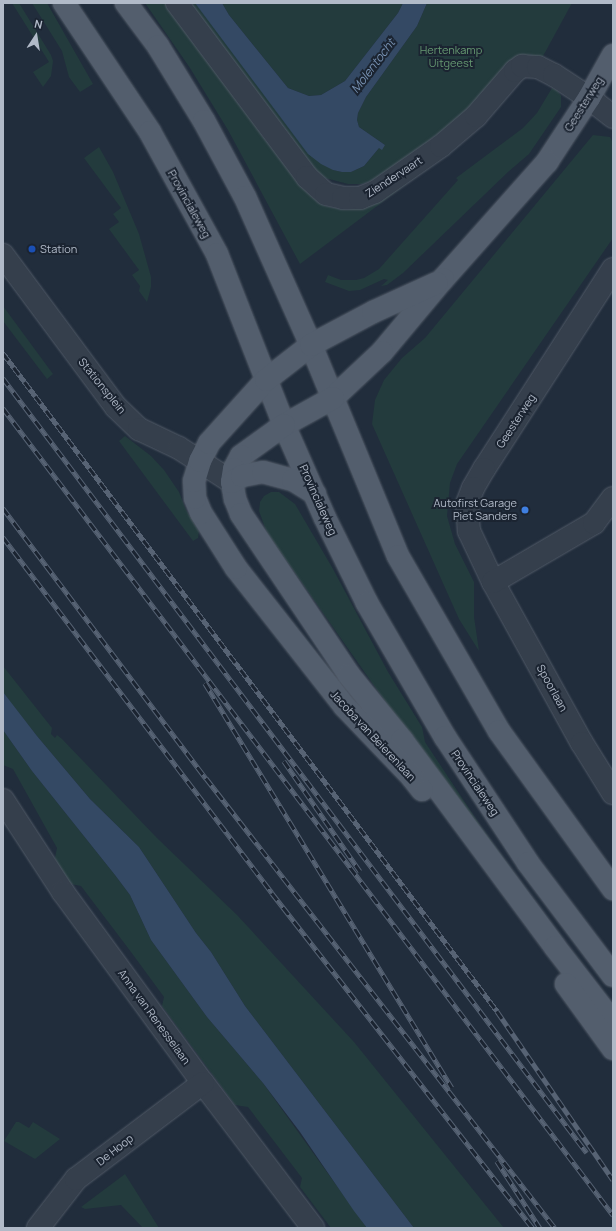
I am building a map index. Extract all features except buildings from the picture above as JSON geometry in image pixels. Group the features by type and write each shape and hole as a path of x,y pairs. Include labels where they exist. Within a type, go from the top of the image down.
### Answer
{"main road":[{"name":"Provincialeweg","path":"64,3 150,132 217,254 284,425 367,603 445,737 528,863 613,976"},
{"path":"126,3 158,46 204,121 245,197 333,398 366,482 402,563 499,731 613,889"},
{"name":"Geesterweg","path":"284,425 333,398 382,352 547,162 589,98 613,55"},
{"name":"Geesterweg","path":"266,380 310,345 373,312 443,280"},
{"name":"Jacoba van Beierenlaan","path":"266,380 209,443 200,461 194,481 195,498 200,513 236,568 344,707 412,777 613,1049"},
{"name":"Jacoba van Beierenlaan","path":"284,425 241,456 234,469 232,482 235,499 241,514 269,558 349,675 402,740 555,947 613,1022"},
{"path":"232,482 242,476 263,472 293,480 315,494"}],"street":[{"name":"Ziendervaart","path":"177,3 307,178 326,194 343,198 360,198 375,192 441,146 476,116 515,71 522,66 538,67 589,98"},
{"path":"589,98 613,117"},
{"name":"Stationsplein","path":"3,255 116,407 139,429 200,461 232,482"},
{"name":"Geesterweg","path":"493,582 469,531 467,504 473,488 613,269"},
{"path":"493,582 594,523 613,498"},
{"name":"Spoorlaan","path":"493,582 582,743 613,793"},
{"name":"Anna van Renesselaan","path":"4,805 63,892 203,1083 313,1228"},
{"name":"De Hoop","path":"38,1228 76,1179 203,1083"}],"green space":[{"path":"12,3 19,3 51,55 53,61 51,76 43,87 33,72 49,62"},
{"path":"32,3 47,3 93,84 80,92 69,77 62,51"},
{"path":"145,3 166,3 283,156 309,194 325,206 346,210 360,208 441,158 300,264 228,130 190,68"},
{"name":"Hertenkamp Uitgeest","path":"183,3 195,3 333,170 351,172 364,166 379,148 385,145 359,127 357,120 358,113 366,97 417,26 427,3 572,3 542,58 526,56 509,63 479,101 442,131 379,178 362,184 348,184 325,178 314,170"},
{"path":"222,3 403,3 398,13 345,81 321,95 309,96 288,88 229,15"},
{"path":"552,88 557,90 561,96 561,107 529,154 508,172 403,273 387,285 381,286 388,280 384,279 360,290 349,291 325,282 328,275 341,280 356,280 364,278 379,269 458,180 456,178 523,128 537,113"},
{"path":"593,135 610,137 613,143 613,238 457,464 450,483 447,516 455,544 474,582 474,617 479,651 459,619 372,424 375,400 384,380 402,358 425,338"},
{"path":"99,147 113,172 139,234 151,277 151,287 147,302 139,291 140,286 132,275 139,270 109,229 119,222 113,214 121,208 84,158"},
{"path":"3,306 53,374 47,379 3,321"},
{"path":"125,436 151,456 164,470 179,492 186,510 199,531 198,538 193,541 119,441"},
{"path":"271,492 279,492 295,504 333,569 388,672 422,727 425,742 480,825 608,1003 462,811 267,533 259,511 260,502 264,496"},
{"path":"3,666 52,728 51,734 55,738 57,735 62,739 157,838 237,915 354,1042 504,1228 414,1228 245,1006 211,952 196,933 139,847 90,799 4,694"},
{"path":"3,730 32,771 130,895 151,940 207,1017 263,1083 367,1228 331,1228 300,1187 302,1178 248,1107 235,1105 162,1006 164,997 81,886 71,884 63,875 55,858 57,848 13,769 3,765"},
{"path":"16,1122 19,1122 29,1128 33,1122 60,1139 35,1159 4,1141"},
{"path":"125,1174 159,1228 143,1228 121,1205 85,1209 81,1207"}],"water":[{"name":"Molentocht","path":"195,3 222,3 229,15 288,88 309,96 321,95 345,81 398,13 403,3 427,3 417,26 366,97 358,113 357,120 359,127 385,145 382,150 379,148 364,166 351,172 333,170 321,164 308,154"},
{"path":"3,692 37,736 90,799 139,847 196,933 211,952 245,1006 414,1228 367,1228 300,1132 263,1083 207,1017 151,940 130,895 32,771 3,730"}],"railway":[{"path":"3,353 497,1011 613,1180"},
{"path":"3,378 587,1153"},
{"path":"3,408 613,1215"},
{"path":"3,508 206,778 555,1228"},
{"path":"3,537 272,893 533,1228"},
{"path":"205,683 452,1088"},
{"path":"284,761 360,871"},
{"path":"497,1161 540,1228"}],"place":[{"name":"Station","path":"32,249"},
{"name":"Autofirst Garage Piet Sanders","path":"525,510"}]}
